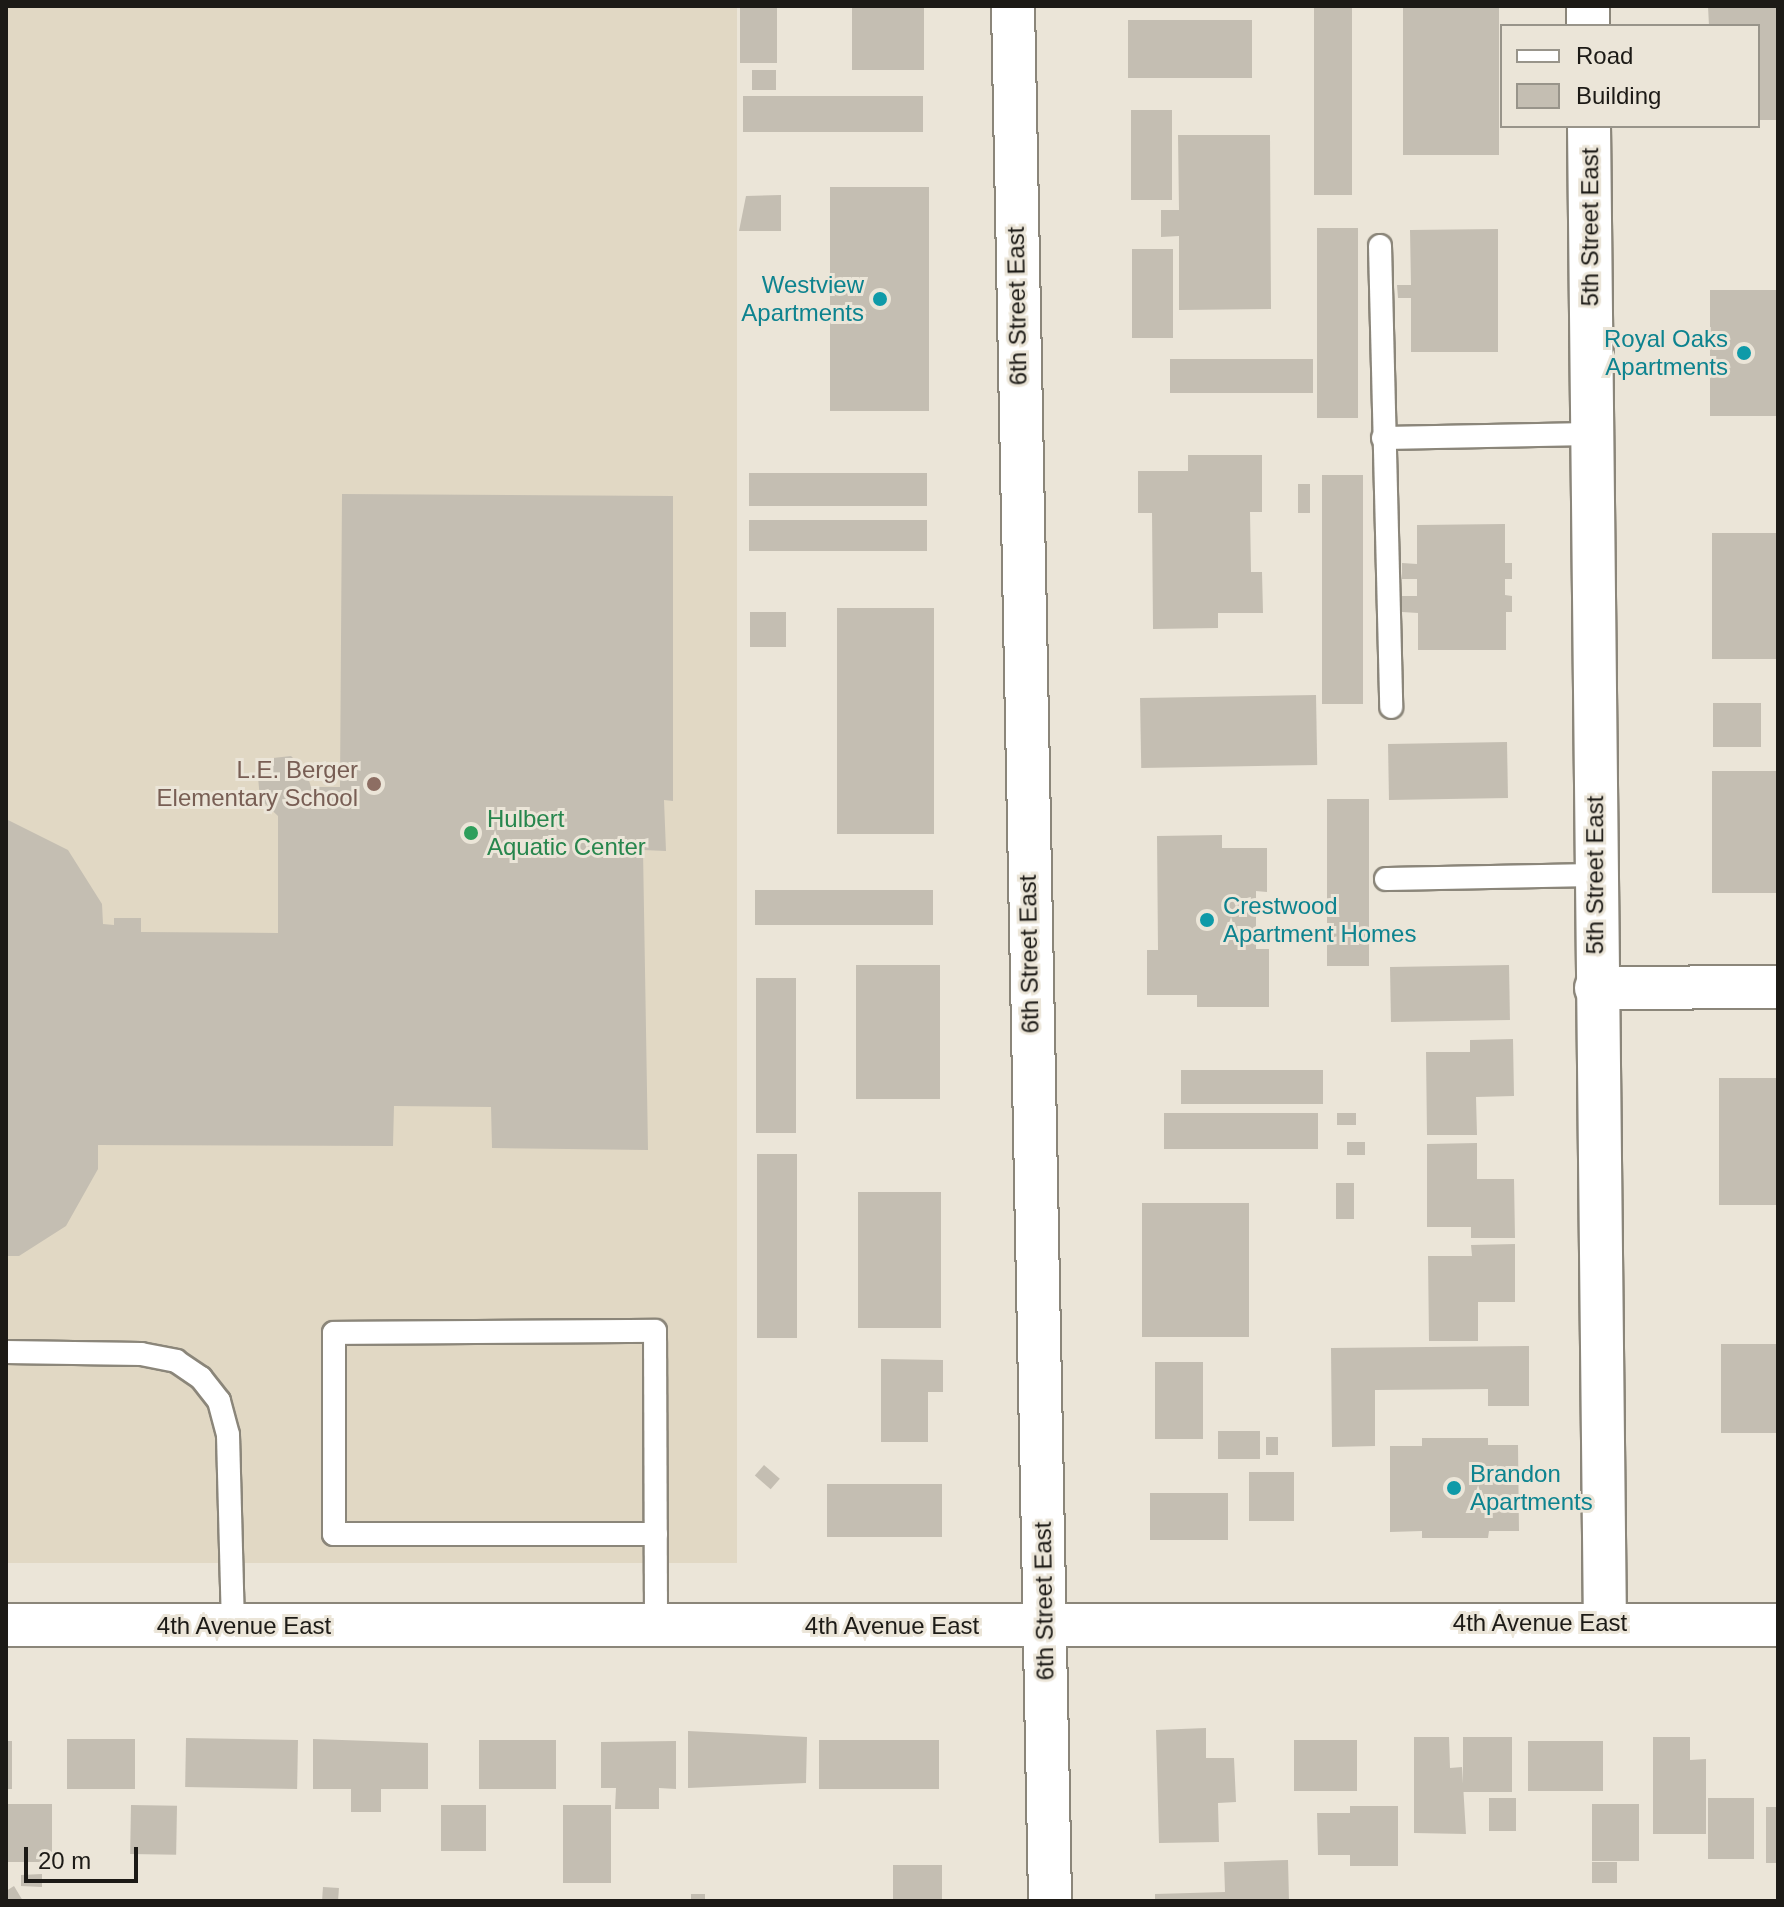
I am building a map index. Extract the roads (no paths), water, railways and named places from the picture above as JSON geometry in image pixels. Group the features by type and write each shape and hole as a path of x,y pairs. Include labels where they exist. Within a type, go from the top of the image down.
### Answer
{"street":[{"name":"6th Street East","path":"1013,6 1050,1901"},
{"name":"5th Street East","path":"1589,128 1605,1623"},
{"path":"1596,988 1778,987"},
{"name":"4th Avenue East","path":"6,1625 1778,1625"}],"lane":[{"path":"1380,246 1391,707"},
{"path":"1383,438 1591,434"},
{"path":"1386,879 1595,875"},
{"path":"656,1534 334,1534 334,1333 655,1331 656,1534 656,1627"},
{"path":"6,1352 141,1354 176,1361 201,1378 219,1401 228,1435 233,1627"}],"place":[{"name":"Westview Apartments","path":"880,299"},
{"name":"Royal Oaks Apartments","path":"1744,353"},
{"name":"L.E. Berger Elementary School","path":"374,784"},
{"name":"Hulbert Aquatic Center","path":"471,833"},
{"name":"Crestwood Apartment Homes","path":"1207,920"},
{"name":"Brandon Apartments","path":"1454,1488"}]}
